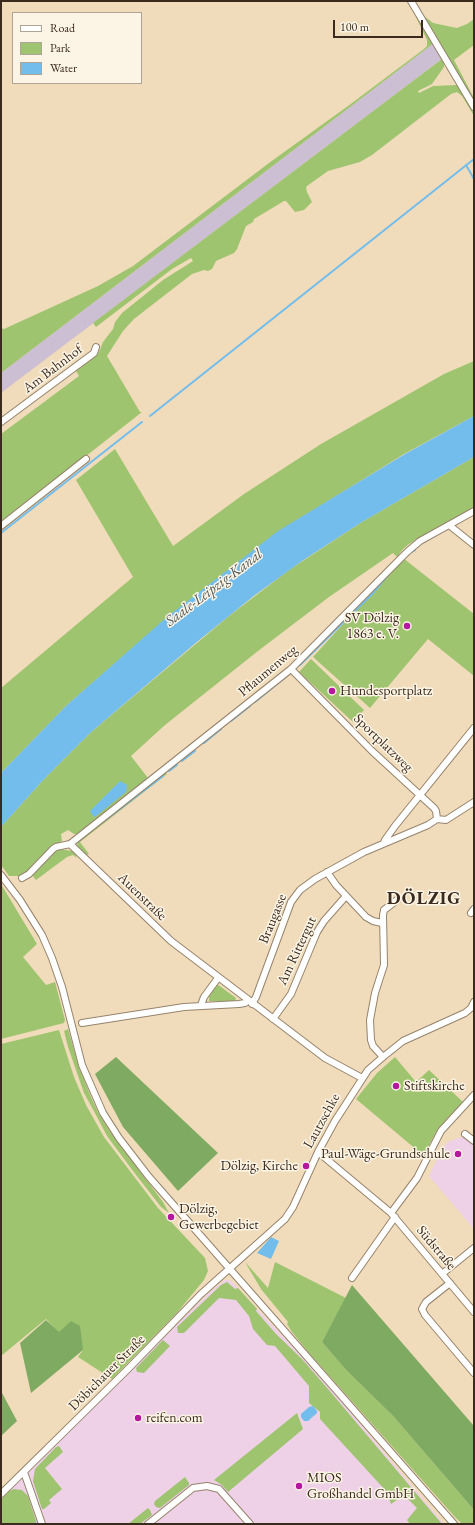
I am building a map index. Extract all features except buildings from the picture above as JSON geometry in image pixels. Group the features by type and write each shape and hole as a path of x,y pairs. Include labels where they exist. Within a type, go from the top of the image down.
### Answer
{"street":[{"path":"411,1 474,107"},
{"name":"Am Bahnhof","path":"1,422 94,353 96,347"},
{"path":"1,526 86,459"},
{"name":"Pflaumenweg","path":"70,844 292,669 402,555 420,541 474,511"},
{"path":"449,525 474,545"},
{"name":"Sportplatzweg","path":"292,669 372,750 436,811 436,819"},
{"name":"Braugasse","path":"384,843 384,840 474,728"},
{"path":"436,819 446,820 474,802"},
{"name":"Braugasse","path":"250,1002 256,997 292,902 304,886 327,872 384,843 428,825 436,819"},
{"path":"22,878 29,874 56,847 70,844"},
{"name":"Auenstraße","path":"70,844 171,941 325,1058 362,1078"},
{"path":"327,872 346,896 366,917 373,921 382,923"},
{"path":"1,874 20,900 42,935 50,953 62,987 82,1065 95,1096 110,1125 149,1177 454,1524"},
{"name":"Am Rittergut","path":"273,1019 291,994 317,932 324,921 346,896"},
{"path":"383,1057 373,1046 370,1035 372,1004 384,965 382,915 384,910 397,900"},
{"path":"201,1005 204,997 218,978"},
{"path":"82,1023 201,1005 239,1004 250,1002"},
{"name":"Lautzschke","path":"229,1268 289,1214 318,1152 338,1116 362,1078 395,1047 411,1037 465,1013 471,1008 474,1002"},
{"path":"352,1278 417,1178 441,1131 474,1095"},
{"path":"465,1134 474,1141"},
{"name":"Südstraße","path":"318,1152 393,1215 474,1312"},
{"path":"442,1274 474,1248"},
{"name":"Döbichauer Straße","path":"1,1494 128,1369 201,1294 229,1268"},
{"path":"450,1283 426,1302 422,1309 425,1315 474,1373"},
{"path":"24,1472 42,1524"},
{"path":"148,1524 193,1488 207,1486 219,1489 250,1524"}],"shaded area":[{"path":"434,43 442,59 1,393 1,373"},
{"path":"464,1136 474,1143 474,1229 429,1176 443,1147 448,1142"},
{"path":"225,1280 229,1280 233,1283 322,1378 444,1524 1,1524 1,1493 210,1292"}],"green space":[{"path":"413,11 417,14 434,43 1,373 1,328 4,329 98,286 133,266 269,163 424,49 427,46 427,40"},
{"path":"424,16 433,23 457,28 474,19 474,45 454,60 474,98 474,102 423,17"},
{"path":"442,59 444,67 432,84 418,91 419,93 433,86 457,85 474,111 474,116 462,96 457,92 451,94 372,155 360,162 328,171 307,186 307,192 312,202 304,210 295,212 286,201 284,201 254,219 253,222 246,226 234,253 216,261 212,269 208,271 204,270 192,274 134,319 123,331 107,356 140,412 142,412 1,523 1,434 79,376 76,371 99,352 103,342 113,329 115,322 122,313 163,280 193,261 191,258 172,269 96,327 93,323"},
{"path":"474,361 474,416 404,454 278,532 168,617 67,705 1,773 1,688 133,577 76,480 115,449 173,546 244,494 321,444 444,374"},
{"path":"474,457 474,507 409,544 397,557 393,553 329,597 258,651 165,725 131,756 148,778 78,834 74,834 68,830 61,834 62,841 56,844 26,874 20,876 9,876 1,865 1,827 45,778 90,733 229,616 289,570 362,522"},
{"name":"SV Dölzig 1863 e. V.","path":"403,558 474,614 474,676 428,639 370,708 313,657"},
{"name":"Hundesportplatz","path":"311,659 364,710 353,722 299,672"},
{"path":"165,772 167,774 80,842 89,854 85,856 77,846 78,840"},
{"path":"59,849 74,852 77,858 73,855 67,857 36,880 32,875 54,851"},
{"path":"1,884 37,944 23,957 46,985 55,982 65,1020 64,1023 1,1039"},
{"path":"217,984 236,998 235,1002 209,1001 209,996"},
{"path":"68,1029 79,1067 99,1114 109,1130 163,1202 169,1213 161,1207 107,1136 84,1093 64,1031"},
{"path":"59,1030 74,1077 86,1105 104,1137 158,1208 205,1258 208,1271 204,1280 176,1314 112,1379 78,1357 83,1350 59,1333 46,1319 1,1356 1,1044"},
{"path":"116,1057 218,1153 178,1191 123,1127 95,1074"},
{"path":"395,1057 416,1082 429,1070 463,1102 437,1131 424,1156 356,1099 377,1073"},
{"path":"245,1262 268,1288 275,1262 346,1298 322,1342 346,1370 393,1416 474,1510 474,1524 462,1524 454,1516 309,1353 292,1332 287,1324 288,1322 261,1289"},
{"path":"227,1282 235,1289 238,1288 257,1309 256,1311 276,1334 302,1359 442,1524 410,1524 407,1520 417,1508 404,1495 391,1504 387,1492 320,1419 320,1412 309,1403 309,1386 275,1346 267,1345 253,1329 249,1316 236,1300 219,1298 184,1333 178,1333 177,1327 221,1285"},
{"path":"352,1285 474,1426 474,1510 393,1416 346,1370 322,1342"},
{"path":"46,1320 59,1332 71,1321 80,1326 83,1350 31,1393 20,1343"},
{"path":"163,1340 170,1346 144,1373 137,1372 136,1368"},
{"path":"1,1391 17,1421 1,1436"},
{"path":"297,1413 303,1429 228,1492 222,1485 214,1480"},
{"path":"59,1446 63,1452 45,1468 62,1489 49,1500 51,1503 42,1509 33,1481 35,1469 56,1447"},
{"path":"185,1477 189,1485 160,1508 156,1507 154,1504 155,1501"},
{"path":"14,1489 22,1490 28,1496 37,1524 1,1524 1,1499 9,1491"},
{"path":"148,1508 152,1515 140,1524 128,1524"}],"water":[{"name":"Saale-Leipzig-Kanal","path":"474,416 474,457 362,522 302,561 255,595 198,641 90,733 45,778 1,827 1,773 67,705 167,617 278,531 405,454"},
{"path":"120,781 127,785 126,792 95,817 93,816 90,811"},
{"path":"271,1237 279,1241 271,1259 257,1253"},
{"path":"313,1406 317,1413 308,1421 304,1421 301,1414 309,1407"}],"waterway":[{"path":"150,416 474,159"},
{"path":"466,165 474,179"},
{"path":"1,533 142,422"},
{"path":"409,553 415,550"},
{"path":"300,665 373,593 388,575"},
{"path":"255,702 288,675"},
{"path":"231,721 250,706"},
{"path":"204,743 221,729"},
{"path":"182,761 195,751"},
{"path":"169,771 177,765"},
{"path":"104,821 163,776"}],"place":[{"name":"SV Dölzig 1863 e. V.","path":"407,626"},
{"name":"Hundesportplatz","path":"332,691"},
{"name":"Stiftskirche","path":"396,1086"},
{"name":"Paul-Wäge-Grundschule","path":"458,1154"},
{"name":"Dölzig, Kirche","path":"306,1166"},
{"name":"Dölzig, Gewerbegebiet","path":"171,1217"},
{"name":"reifen.com","path":"138,1418"},
{"name":"MIOS Großhandel GmbH","path":"299,1486"}],"district":[{"name":"DÖLZIG","path":"424,899"}]}
